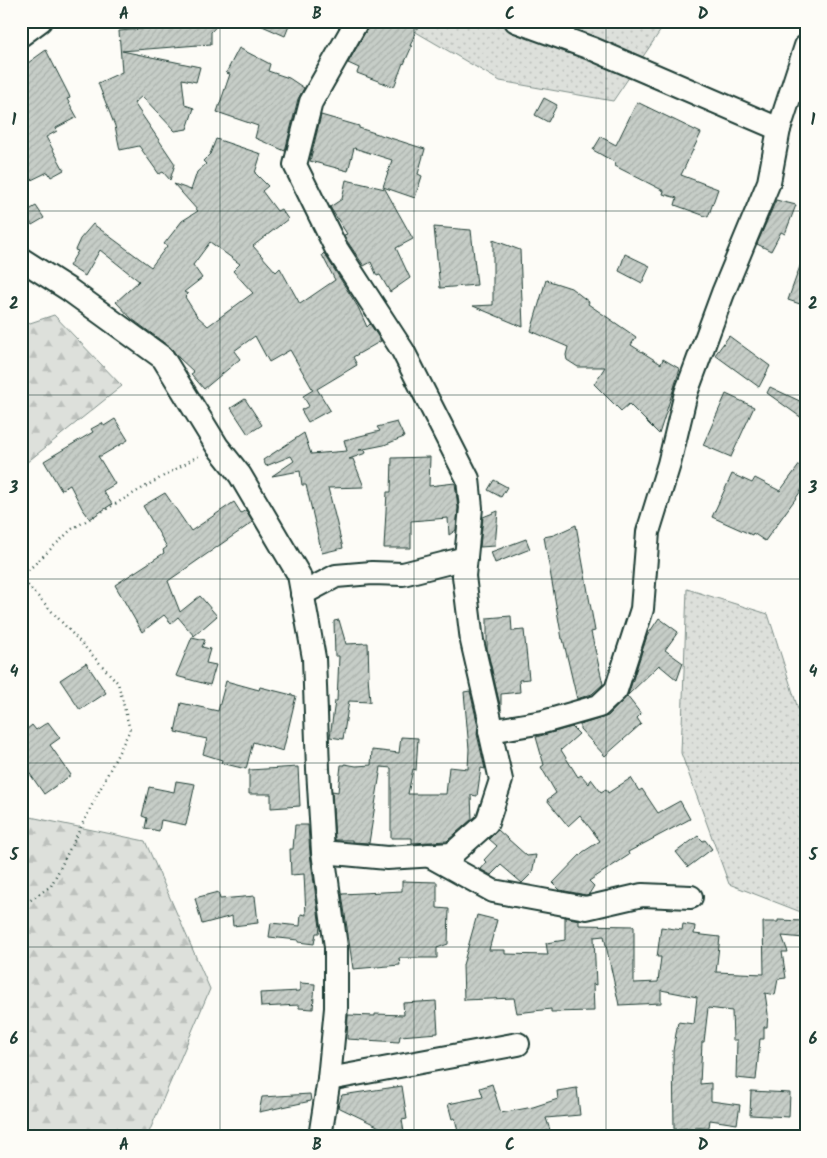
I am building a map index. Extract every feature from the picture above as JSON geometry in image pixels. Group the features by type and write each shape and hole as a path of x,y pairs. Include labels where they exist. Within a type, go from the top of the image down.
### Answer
{"street":[{"path":"21,35 40,21"},
{"path":"323,852 387,858 452,854 487,823 501,780 490,731 492,728 472,641 464,576 471,508 468,479 403,351 336,248 294,165 311,102 357,21"},
{"path":"516,21 593,49 779,129"},
{"path":"490,731 543,722 599,706 616,690 642,609 648,532 669,464 686,393 723,293 769,182 779,129 801,76 806,46"},
{"path":"21,259 68,289 163,358 216,446 240,475 299,575 314,658 323,852 336,947 336,1008 329,1079 320,1137"},
{"path":"302,594 336,576 372,573 403,574 466,558"},
{"path":"428,855 493,891 586,908 642,895 691,896"},
{"path":"329,1079 518,1044"}],"path":[{"path":"21,905 51,886 130,730 118,684 21,577 72,529 216,446"}],"green space":[{"path":"397,21 667,21 613,101 500,81"},
{"path":"54,315 122,386 21,467 21,326"},
{"path":"687,589 768,614 806,734 806,914 729,884 681,753"},
{"path":"21,815 145,841 210,989 147,1137 21,1137"}],"building":[{"path":"221,21 211,32 211,44 122,51 200,67 196,82 182,79 185,105 194,108 187,129 175,131 142,96 134,103 175,164 170,180 163,172 159,174 139,146 120,150 115,126 98,83 122,72 119,31 142,29 142,23"},
{"path":"251,21 291,21 285,36"},
{"path":"370,21 420,21 410,46 412,46 394,87 357,73 359,68 348,63"},
{"path":"239,48 270,64 268,71 289,78 304,88 298,99 285,151 255,138 258,126 217,112 230,74 226,73"},
{"path":"46,50 69,95 70,98 67,99 77,117 56,128 57,131 46,137 64,170 51,177 48,172 21,185 21,68"},
{"path":"544,98 557,105 548,122 535,115"},
{"path":"637,102 701,133 681,175 718,189 708,217 675,205 677,198 663,194 664,191 615,166 616,163 593,150 601,137 616,145"},
{"path":"321,115 425,149 418,174 422,176 415,198 383,187 392,160 354,148 348,171 310,161"},
{"path":"216,139 261,154 255,173 268,186 262,191 277,211 281,209 288,219 253,246 276,272 280,268 300,304 335,280 322,255 324,253 358,307 367,327 370,324 381,341 353,357 357,365 317,389 330,410 308,422 301,410 309,406 303,396 313,390 290,350 269,362 255,336 234,351 240,359 204,389 191,374 194,372 171,348 132,319 116,302 139,281 100,250 85,276 69,266 78,251 75,250 80,239 93,224 151,267 167,246 164,244 182,221 198,211 174,184 191,190 197,172 206,164 203,161 210,154","holes":["210,242 240,264 233,271 253,293 208,326 197,316 185,297 188,294 184,292 202,278 193,265"]},
{"path":"346,180 385,189 413,239 396,248 410,278 390,292 380,275 377,276 371,262 364,266 347,241 344,235 347,234 330,207 342,199"},
{"path":"776,200 796,205 785,234 781,232 771,251 757,244"},
{"path":"36,206 44,218 32,225 24,213"},
{"path":"434,227 471,230 477,285 440,288"},
{"path":"493,240 520,250 523,327 473,306 493,305"},
{"path":"625,254 650,266 642,283 619,271"},
{"path":"804,255 806,255 806,306 788,300"},
{"path":"546,280 571,288 589,302 588,304 636,337 631,345 661,364 663,359 680,369 659,434 629,404 621,411 594,384 605,367 578,367 567,360 568,347 531,331"},
{"path":"729,336 770,366 759,387 715,355"},
{"path":"770,387 806,404 806,421 767,393"},
{"path":"726,394 754,407 731,457 703,445"},
{"path":"245,399 262,425 248,434 231,408"},
{"path":"115,419 128,440 98,456 115,484 103,491 112,504 90,519 70,485 61,490 44,461 93,432 91,429 102,423 104,426"},
{"path":"397,422 404,437 384,445 359,450 365,450 366,453 349,459 353,459 364,487 328,488 343,548 322,553 306,485 302,485 300,471 272,476 294,461 291,456 266,466 263,460 304,433 311,454 347,451 344,440 380,431 377,427"},
{"path":"806,456 806,484 765,541 753,533 752,535 712,517 732,474 752,483 755,478 780,491"},
{"path":"430,457 429,486 455,483 458,508 456,530 449,535 448,518 411,521 411,548 384,548 387,492 391,492 392,458"},
{"path":"494,480 507,487 501,497 488,490"},
{"path":"165,493 191,531 234,502 241,513 246,510 253,522 168,581 180,612 200,596 217,616 194,636 178,617 171,623 164,615 142,632 115,585 164,553 163,550 167,547 143,506"},
{"path":"498,511 495,546 480,547 483,517"},
{"path":"576,525 595,631 591,632 603,684 592,694 577,699 562,639 544,537 554,535"},
{"path":"526,539 530,549 495,563 491,552"},
{"path":"511,616 512,631 524,630 529,679 519,680 520,692 501,694 501,710 487,648 487,618"},
{"path":"659,618 678,632 665,650 683,663 677,680 659,665 628,695 647,636"},
{"path":"339,620 346,644 368,643 370,702 349,701 343,739 330,737 335,701 337,701 339,656 335,656 334,621"},
{"path":"192,637 205,640 202,647 210,649 206,663 216,665 210,685 176,676"},
{"path":"86,663 106,693 80,710 60,680"},
{"path":"226,681 259,690 260,687 296,696 283,751 253,742 246,769 221,763 222,760 203,754 207,739 175,732 181,703 218,711"},
{"path":"470,691 485,769 481,768 477,796 471,795 472,819 447,841 412,843 412,838 391,838 391,768 381,767 369,843 335,840 332,791 338,792 341,765 371,765 372,750 399,753 401,737 418,738 416,770 413,769 408,794 446,794 449,767 468,769 469,749 464,692"},
{"path":"627,696 641,714 637,718 641,724 605,756 580,729 580,725 608,716"},
{"path":"48,722 60,738 50,745 71,775 44,794 21,761 21,734 32,725 36,730"},
{"path":"572,727 579,734 561,750 578,777 581,775 589,784 591,779 601,792 606,789 608,793 631,778 639,791 642,789 658,813 680,801 690,819 628,852 629,855 589,881 594,886 589,894 586,895 560,890 553,883 583,852 600,841 580,815 568,826 547,800 556,793 541,767 544,765 536,737"},
{"path":"298,767 300,806 271,808 271,794 249,794 249,770"},
{"path":"176,781 195,784 186,825 161,820 159,831 145,828 147,818 142,816 149,787 174,792"},
{"path":"295,825 308,825 320,927 319,933 316,933 314,944 269,937 271,923 300,926 301,914 306,915 304,874 291,875 290,849 293,849"},
{"path":"498,830 527,856 536,855 532,873 522,883 501,865 491,875 480,869 486,862 484,860 497,846 489,839"},
{"path":"698,836 703,841 705,840 712,849 688,867 676,852"},
{"path":"402,881 437,882 437,908 449,909 448,944 437,948 437,958 399,958 400,965 353,969 342,894 402,891"},
{"path":"218,892 220,899 255,896 258,923 233,926 232,916 202,924 195,898"},
{"path":"477,915 497,920 489,950 505,950 505,954 548,955 546,943 565,940 565,917 579,920 579,925 634,926 634,983 658,982 661,957 657,957 661,927 682,930 683,924 695,926 694,934 720,937 716,972 764,974 763,922 778,922 778,920 803,921 804,938 782,936 788,952 782,952 786,978 778,979 775,995 765,993 768,1014 767,1027 764,1027 764,1039 760,1039 756,1080 736,1078 737,1040 733,1040 732,1011 708,1008 704,1042 702,1042 700,1084 711,1083 711,1101 740,1105 737,1124 710,1120 709,1127 674,1129 673,1051 678,1022 694,1024 697,997 661,990 661,1003 619,1005 604,936 594,937 596,985 593,984 594,1011 551,1012 551,1009 517,1013 514,998 464,1000 463,965"},
{"path":"300,983 315,984 313,1009 299,1008 299,1005 261,1007 260,993 300,991"},
{"path":"436,1001 438,1033 400,1036 399,1042 347,1039 348,1015 404,1015 403,1003"},
{"path":"492,1084 501,1113 533,1107 558,1099 557,1091 577,1088 580,1115 546,1118 550,1130 536,1134 536,1137 459,1137 455,1118 452,1119 448,1104 483,1097 480,1088"},
{"path":"402,1086 407,1119 402,1120 404,1132 394,1134 338,1107 342,1095"},
{"path":"751,1091 790,1093 789,1117 750,1115"},
{"path":"310,1094 311,1101 259,1112 262,1097"}]}
